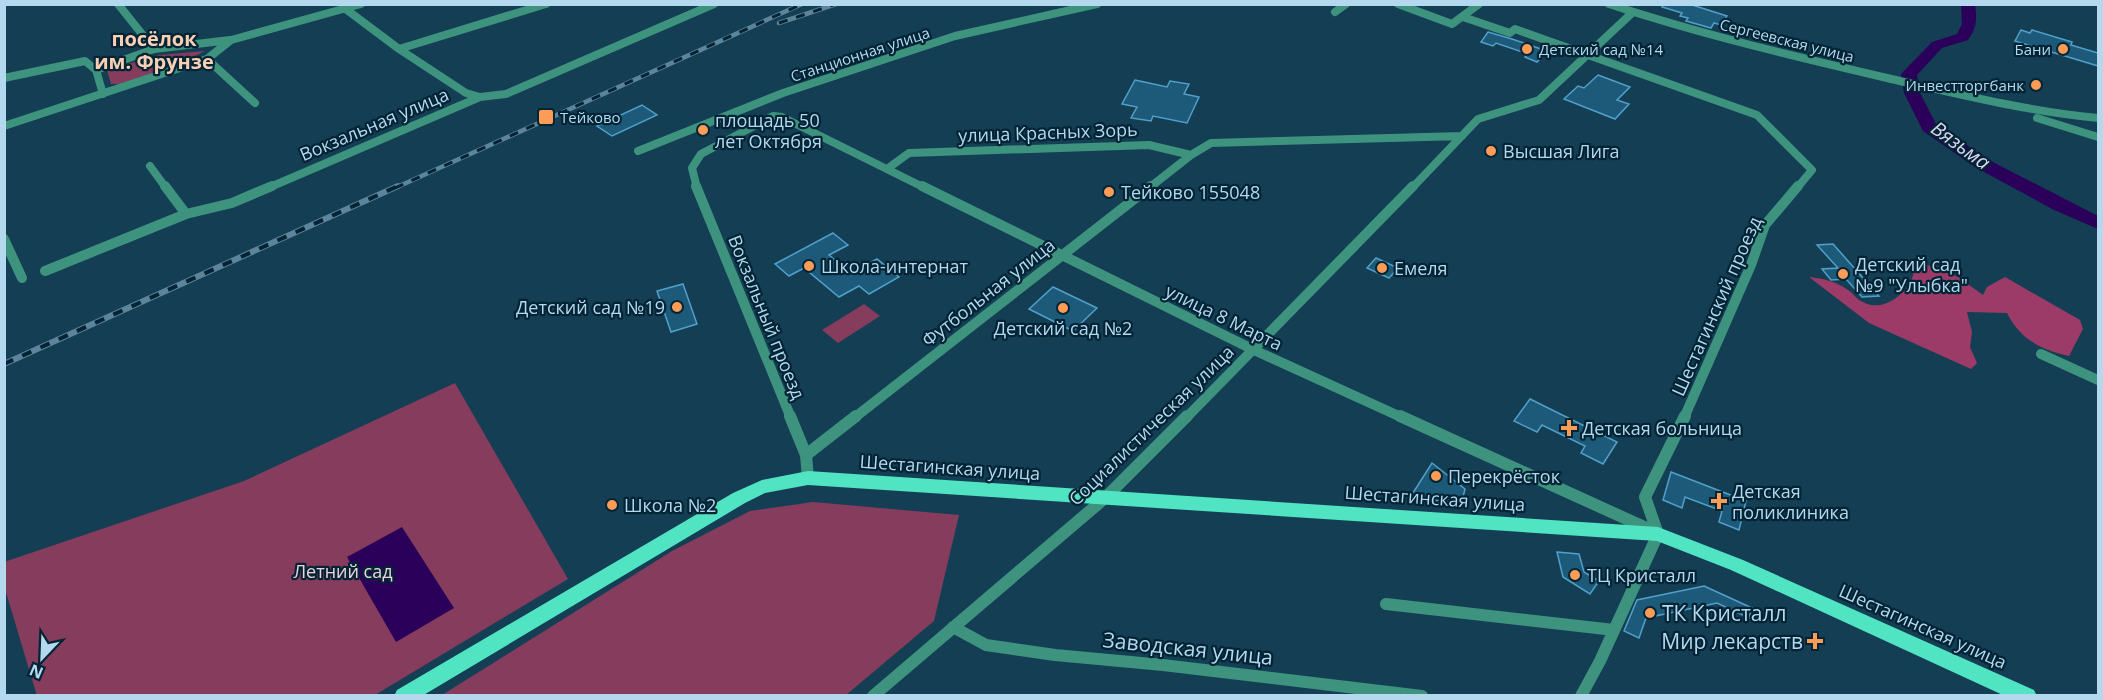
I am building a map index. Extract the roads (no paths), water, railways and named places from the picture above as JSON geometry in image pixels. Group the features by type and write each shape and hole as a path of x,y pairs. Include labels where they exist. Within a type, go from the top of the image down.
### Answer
{"main road":[{"name":"Шестагинская улица","path":"404,696 739,498 762,487 808,478 1658,534 1737,565 2027,696"}],"street":[{"path":"118,4 154,49"},
{"path":"96,70 154,49 231,40 343,7 361,4"},
{"path":"399,49 546,4"},
{"path":"685,4 697,12"},
{"name":"Вокзальная улица","path":"45,271 186,214 232,203 480,97 506,94 714,4"},
{"name":"Станционная улица","path":"638,151 783,93 955,36 1097,4"},
{"path":"1335,12 1346,4"},
{"path":"1398,4 1452,24 1479,4"},
{"name":"Сергеевская улица","path":"1609,4 1712,35 1994,104"},
{"path":"343,7 399,49 466,93 480,97"},
{"name":"Социалистическая улица","path":"873,696 1105,498 1254,350 1478,120 1539,100 1633,12"},
{"path":"1463,17 1510,33 1515,30 1588,54"},
{"path":"4,126 207,59 231,40"},
{"name":"Шестагинский проезд","path":"1588,54 1757,115 1812,170 1765,225 1751,265 1691,404 1645,497 1658,534"},
{"path":"207,59 255,103"},
{"path":"4,78 85,61 96,70 103,94"},
{"path":"1994,104 2067,117 2098,118"},
{"path":"1994,104 2098,137"},
{"name":"улица 8 Марта","path":"692,168 701,154 769,117 782,117 1254,350 1658,534"},
{"path":"2067,117 2066,123 2073,129"},
{"path":"1191,155 1211,143 1462,136"},
{"name":"улица Красных Зорь","path":"887,169 909,153 1149,145 1191,155"},
{"name":"Футбольная улица","path":"806,455 1191,155"},
{"path":"150,166 186,214"},
{"name":"Вокзальный проезд","path":"692,168 700,197 806,455 808,478"},
{"path":"4,239 22,278"},
{"path":"2041,354 2098,380"},
{"path":"1581,696 1658,534"},
{"path":"1386,604 1614,630"},
{"name":"Заводская улица","path":"953,627 986,645 1054,655 1163,665 1422,696"},
{"path":"887,696 890,681"}],"waterway":[{"name":"Вязьма","path":"1968,4 1970,24 1963,37 1937,45 1909,74 1912,93 1929,127 1981,163 2098,223"}],"railway":[{"path":"395,188 802,4"},
{"path":"779,23 836,4"},
{"path":"4,364 398,186"}],"place":[{"name":"Детский сад №14","path":"1527,49"},
{"name":"Бани","path":"2063,49"},
{"name":"Инвестторгбанк","path":"2036,85"},
{"name":"Тейково","path":"546,117"},
{"name":"площадь 50 лет Октября","path":"703,130"},
{"name":"Высшая Лига","path":"1491,151"},
{"name":"Тейково 155048","path":"1109,192"},
{"name":"Школа-интернат","path":"809,266"},
{"name":"Емеля","path":"1382,268"},
{"name":"Детский сад №9 \"Улыбка\"","path":"1843,274"},
{"name":"Детский сад №19","path":"677,307"},
{"name":"Детский сад №2","path":"1063,308"},
{"name":"Детская больница","path":"1569,428"},
{"name":"Перекрёсток","path":"1436,476"},
{"name":"Детская поликлиника","path":"1719,501"},
{"name":"Школа №2","path":"612,505"},
{"name":"ТЦ Кристалл","path":"1575,575"},
{"name":"ТК Кристалл","path":"1650,613"},
{"name":"Мир лекарств","path":"1815,641"}],"district":[{"name":"посёлок им. Фрунзе","path":"154,50"}],"park label":[{"name":"Летний сад","path":"343,571"}]}
